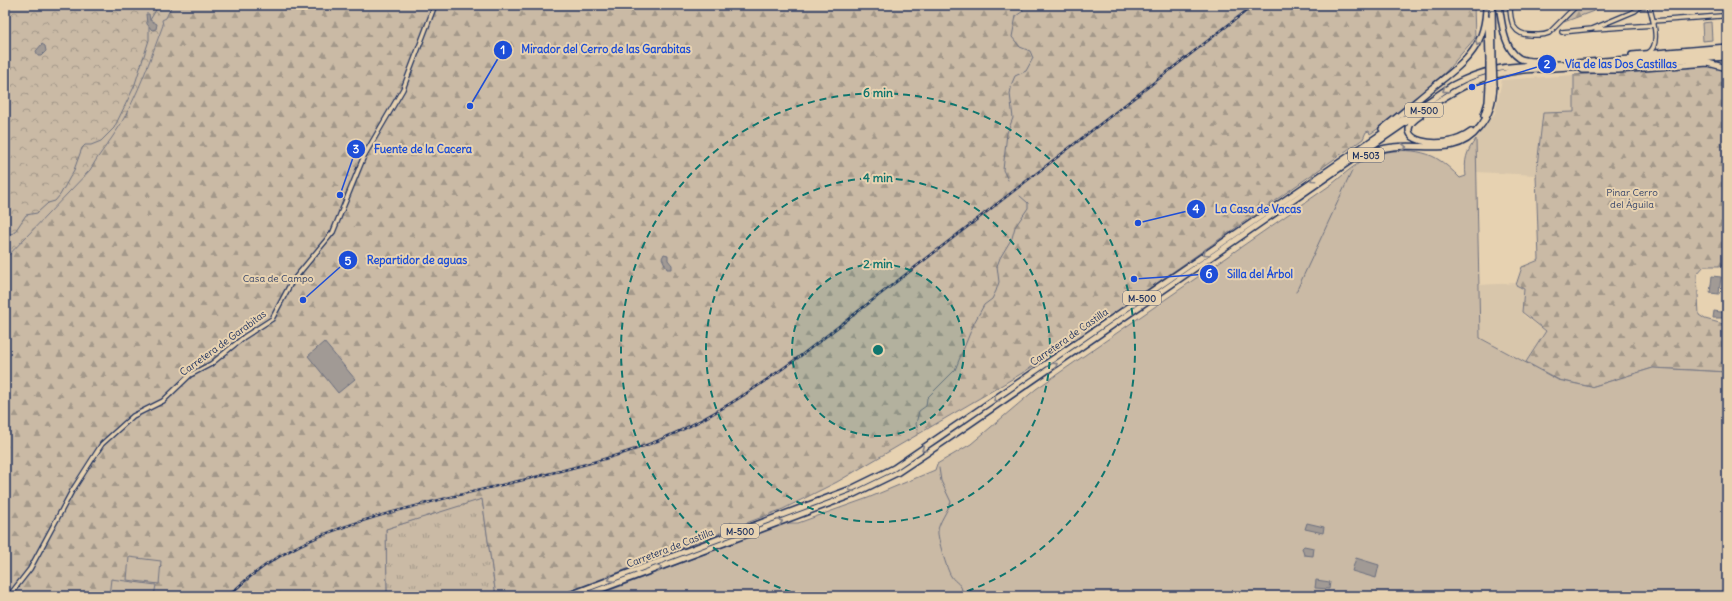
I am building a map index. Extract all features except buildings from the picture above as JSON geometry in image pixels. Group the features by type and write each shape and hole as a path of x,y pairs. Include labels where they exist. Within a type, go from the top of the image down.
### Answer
{"highway":[{"name":"M-503","path":"1318,184 1361,157 1379,149 1394,147 1444,148 1465,141 1477,131 1484,122 1492,102 1487,5"},
{"name":"M-500","path":"1346,157 1454,71 1471,54 1482,33 1487,5"},
{"name":"M-503","path":"1491,62 1492,5"},
{"path":"1499,5 1508,44 1519,58 1533,61 1592,61"},
{"name":"M-500","path":"1614,60 1635,55 1727,48"},
{"name":"Carretera de Castilla","path":"941,441 1346,157 1451,86 1476,74 1510,66 1727,52"},
{"name":"Carretera de Castilla","path":"583,596 852,495 880,482 1455,90 1490,75 1727,57"},
{"name":"M-500","path":"1544,70 1611,71 1708,63 1727,68"},
{"name":"M-500","path":"1455,90 1446,99 1417,118 1411,124 1410,134 1414,138 1427,144 1443,144 1457,140 1469,134 1475,129 1486,111 1492,85"},
{"name":"Carretera de Castilla","path":"567,596 851,489 877,478 912,460"}],"street":[{"name":"Carretera de Garabitas","path":"9,596 30,569 76,485 102,444 134,416 163,401 190,375 211,364 244,337 272,319 291,284 333,232 364,156 403,90 435,5"},
{"path":"1510,5 1512,24 1515,29 1528,36 1544,35 1549,33 1576,5"},
{"path":"1592,29 1635,11 1642,5"},
{"path":"1635,55 1650,52 1655,43 1654,23 1649,5"},
{"path":"1562,32 1720,16"},
{"path":"1655,43 1660,51 1666,53"}],"shaded area":[{"path":"146,14 149,14 150,20 157,24 156,29 152,30 147,24"},
{"path":"42,44 45,46 46,51 41,56 38,56 36,51"},
{"path":"1574,75 1574,112 1543,114 1536,175 1476,172 1476,139 1495,113 1502,80"},
{"path":"664,254 668,255 668,260 672,265 672,269 667,269 662,258"},
{"path":"1712,276 1721,277 1719,294 1710,293"},
{"path":"1517,283 1524,288 1523,315 1546,331 1526,362 1479,337 1479,285"},
{"path":"1714,311 1727,313 1727,318 1713,318"},
{"path":"324,342 355,379 338,393 308,356"},
{"path":"1307,523 1324,527 1323,533 1305,529"},
{"path":"1304,546 1314,548 1313,556 1304,555 1302,548"},
{"path":"1356,558 1379,565 1376,578 1352,571"},
{"path":"1316,580 1330,582 1329,589 1315,588"}],"green space":[{"name":"Casa de Campo","path":"5,5 1474,5 1475,38 1443,75 1379,128 1370,134 1369,131 1366,132 1363,139 1081,336 1019,375 837,482 783,509 557,596 496,596 482,499 386,529 387,596 5,596"},
{"path":"5,5 172,5 166,18 162,20 163,25 138,90 126,115 115,133 90,170 5,259"},
{"path":"1580,5 1610,5 1564,22"},
{"path":"1711,22 1712,40 1703,41 1702,23"},
{"name":"Pinar Cerro del Águila","path":"1715,66 1727,70 1727,266 1704,266 1697,274 1699,315 1705,319 1727,325 1727,372 1653,368 1591,387 1559,380 1526,362 1546,331 1522,312 1524,289 1516,285 1522,267 1539,260 1536,175 1543,113 1574,112 1574,75"},
{"path":"1476,139 1480,338 1558,380 1591,387 1653,368 1727,372 1727,596 595,596 785,523 798,523 868,498 935,470 937,464 971,444 1036,389 1332,184 1348,170 1367,158 1387,152 1418,152 1436,158 1449,167 1460,178 1466,176 1466,156"},
{"path":"482,498 496,596 387,596 386,529"},
{"path":"129,557 161,561 159,584 127,580"},
{"path":"111,579 156,585 154,596 109,596"}],"waterway":[{"path":"150,20 159,5"},
{"path":"1008,180 1003,170 1007,133 1013,118 1010,94 1012,83 1015,76 1026,71 1033,58 1030,51 1020,47 1012,37 1016,16 1023,11 1021,5"},
{"path":"5,235 14,233 26,215 37,213 48,203 55,201 74,170 82,148 85,145 91,145 101,141 114,128 134,87 149,40 149,27"},
{"path":"1296,292 1352,171"},
{"path":"918,430 916,424 919,411 926,406 927,398 955,370 974,323 984,305 992,299 996,291 999,282 997,266 1000,258 1012,238 1015,227 1028,208 1028,203 1020,196"},
{"path":"939,468 941,481 951,502 938,528 938,534 949,573 962,590 962,593 959,596"}],"railway":[{"path":"229,596 250,577 272,561 296,547 347,526 453,496 584,465 636,449 681,431 723,408 764,382 803,354 1254,5"}],"place":[{"name":"Vía de las Dos Castillas","path":"1472,87"},
{"name":"Mirador del Cerro de las Garabitas","path":"470,106"},
{"name":"Fuente de la Cacera","path":"340,195"},
{"name":"La Casa de Vacas","path":"1138,223"},
{"name":"Silla del Árbol","path":"1134,279"},
{"name":"Repartidor de aguas","path":"303,300"}]}
